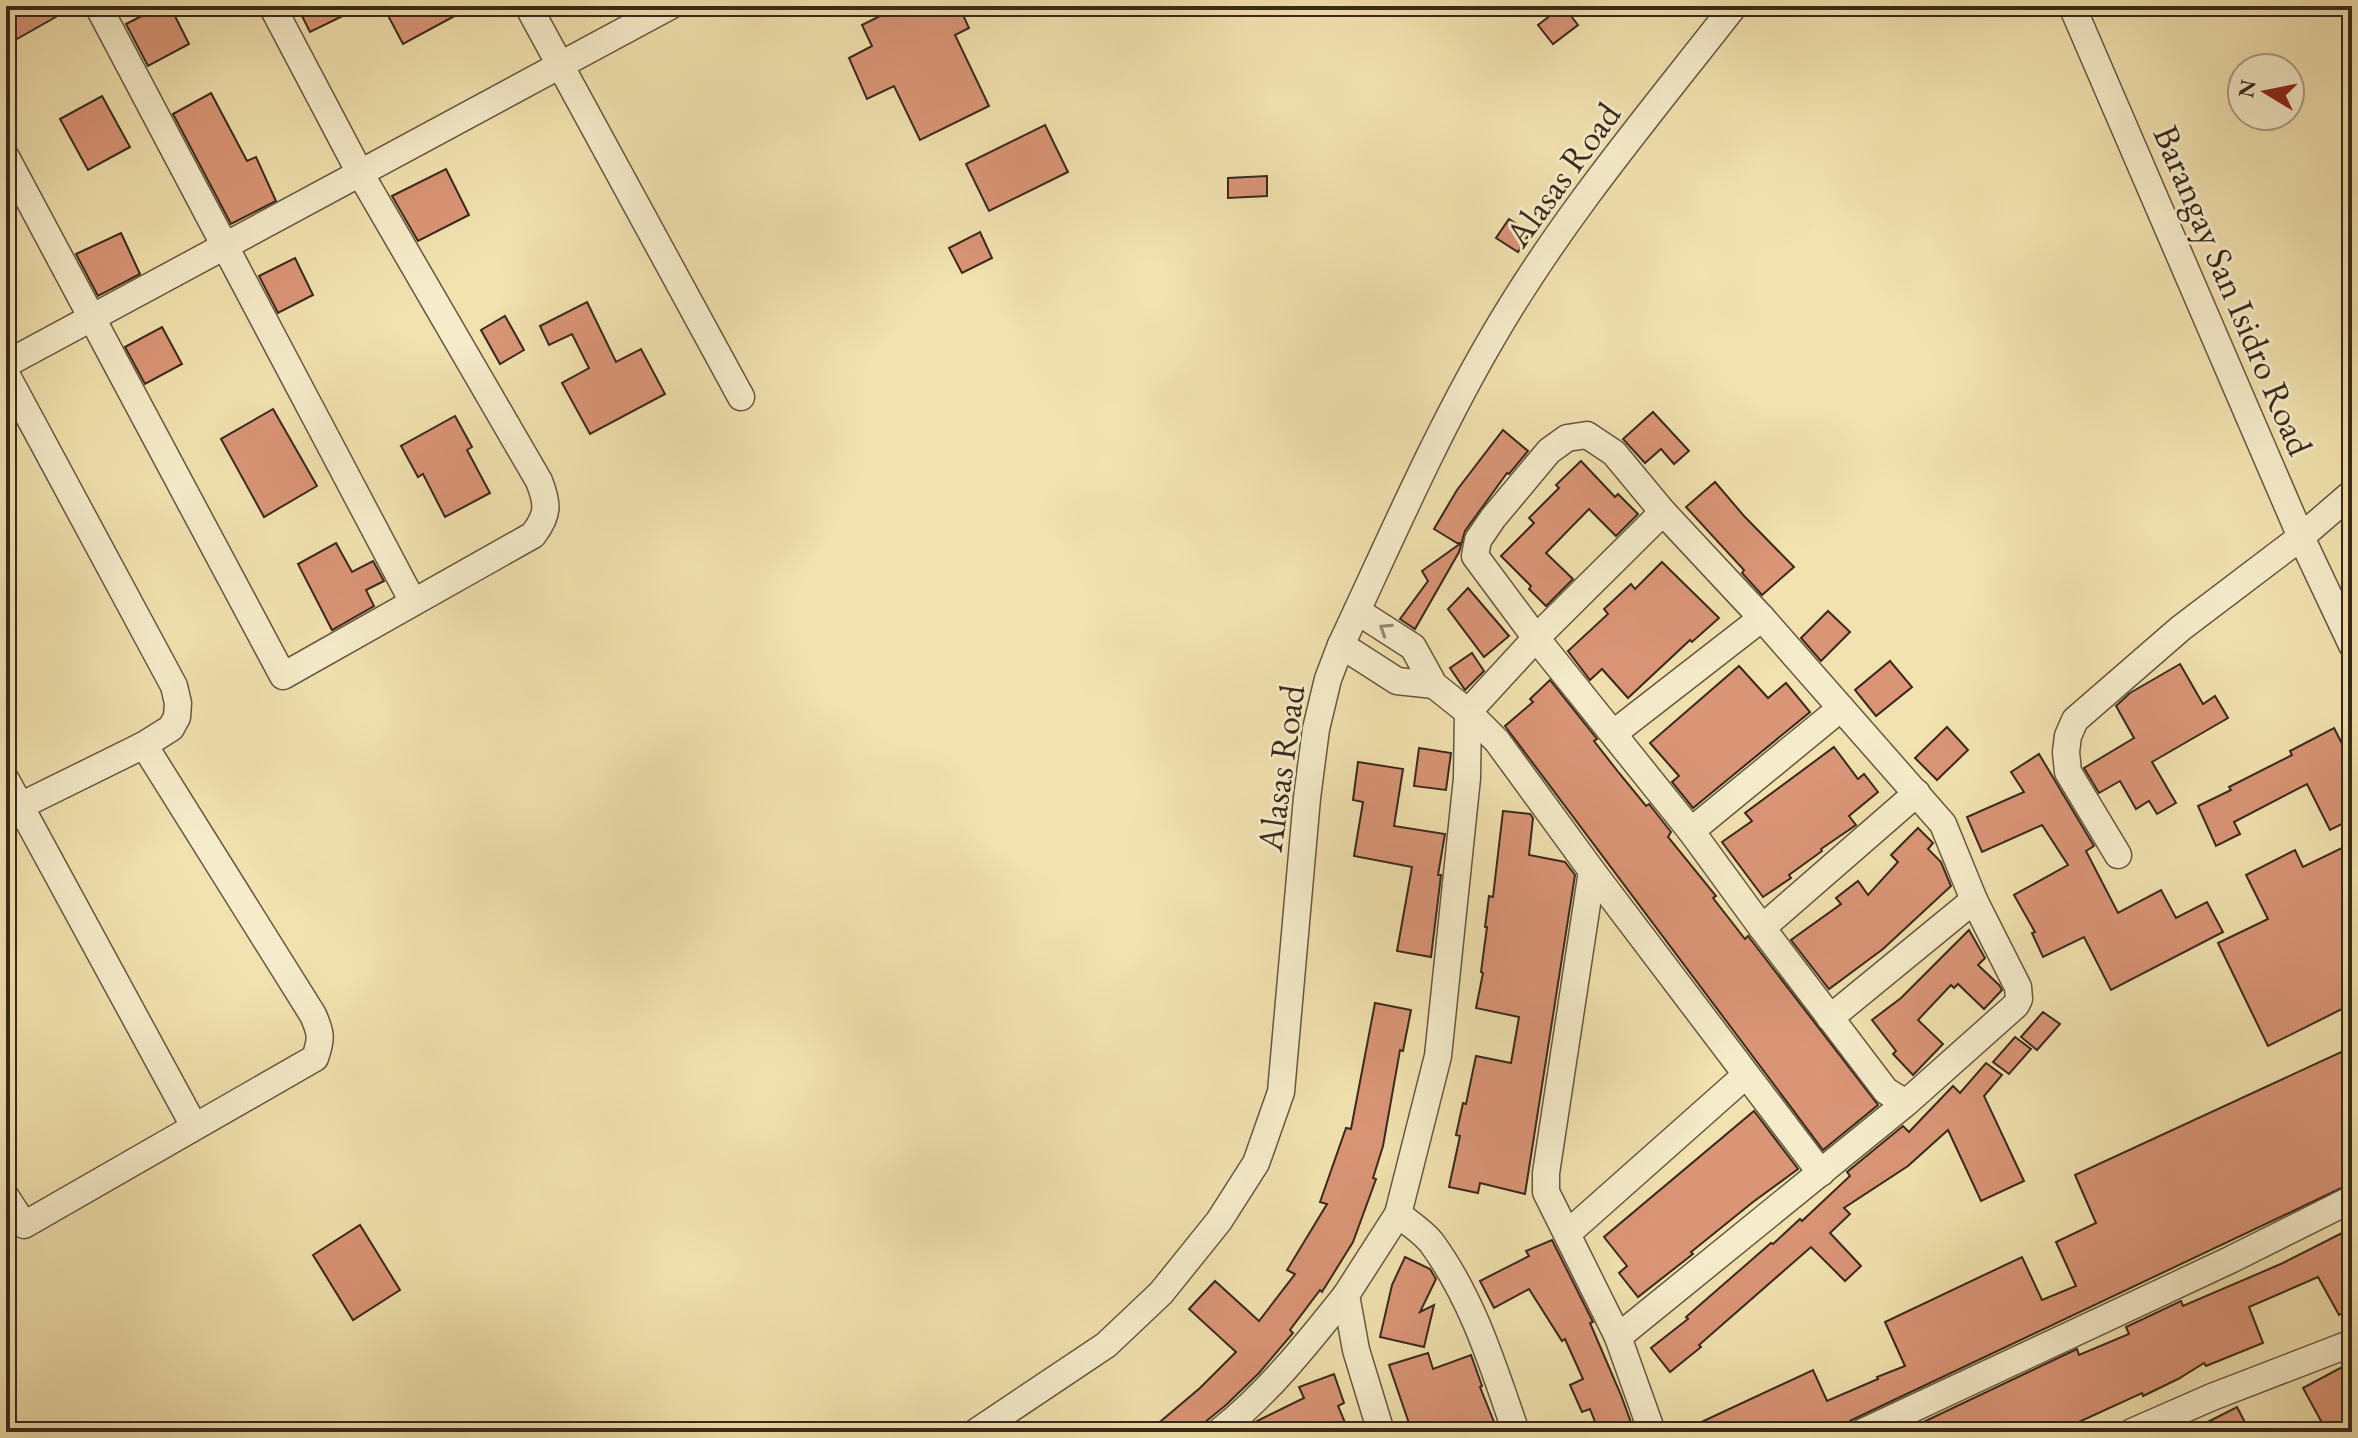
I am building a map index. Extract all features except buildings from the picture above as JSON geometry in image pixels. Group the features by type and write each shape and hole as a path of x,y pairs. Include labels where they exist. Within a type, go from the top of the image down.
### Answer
{"street":[{"path":"98,6 413,602"},
{"path":"6,157 283,676 533,535 545,515 546,500 539,481 360,173 272,6"},
{"path":"528,6 741,397"},
{"path":"6,364 670,6"},
{"name":"Alasas Road","path":"976,1432 1106,1345 1161,1293 1219,1221 1256,1163 1281,1092 1316,729 1328,679 1341,645 1446,425 1491,339 1560,230 1734,6"},
{"name":"Barangay San Isidro Road","path":"2072,6 2301,537 2352,645"},
{"path":"6,374 174,686 178,703 177,717 171,728 144,745 13,809"},
{"path":"1618,1337 1906,1103 2019,999 2018,987 1974,900 1943,824 1762,618 1663,512 1614,453 1587,435 1567,438 1549,451 1493,518 1478,540 1475,556 1536,638 1691,831 1886,1091 1906,1103"},
{"path":"2118,855 2068,772 2068,736 2075,720 2181,628 2301,537 2352,493"},
{"path":"1235,1427 1303,1350 1346,1295 1398,1214 1438,1056 1467,778 1468,712 1536,638 1663,512"},
{"path":"1357,611 1413,647 1434,685 1468,712 1497,741 1821,1173"},
{"path":"1614,733 1762,618"},
{"path":"1341,645 1397,681 1434,685"},
{"path":"1691,831 1841,708"},
{"path":"6,1197 15,1230 315,1058 321,1033 313,1015 144,745"},
{"path":"6,780 13,809 194,1126"},
{"path":"1762,928 1917,793"},
{"path":"1592,871 1546,1173 1546,1192 1618,1337 1652,1432"},
{"path":"1830,1018 1974,900"},
{"path":"1568,1233 1746,1075"},
{"path":"1863,1432 2230,1260 2352,1199"},
{"path":"1398,1214 1429,1240 1455,1281 1481,1332 1516,1432"},
{"path":"1346,1295 1356,1350 1381,1432"},
{"path":"2132,1432 2212,1397 2352,1343"}]}
